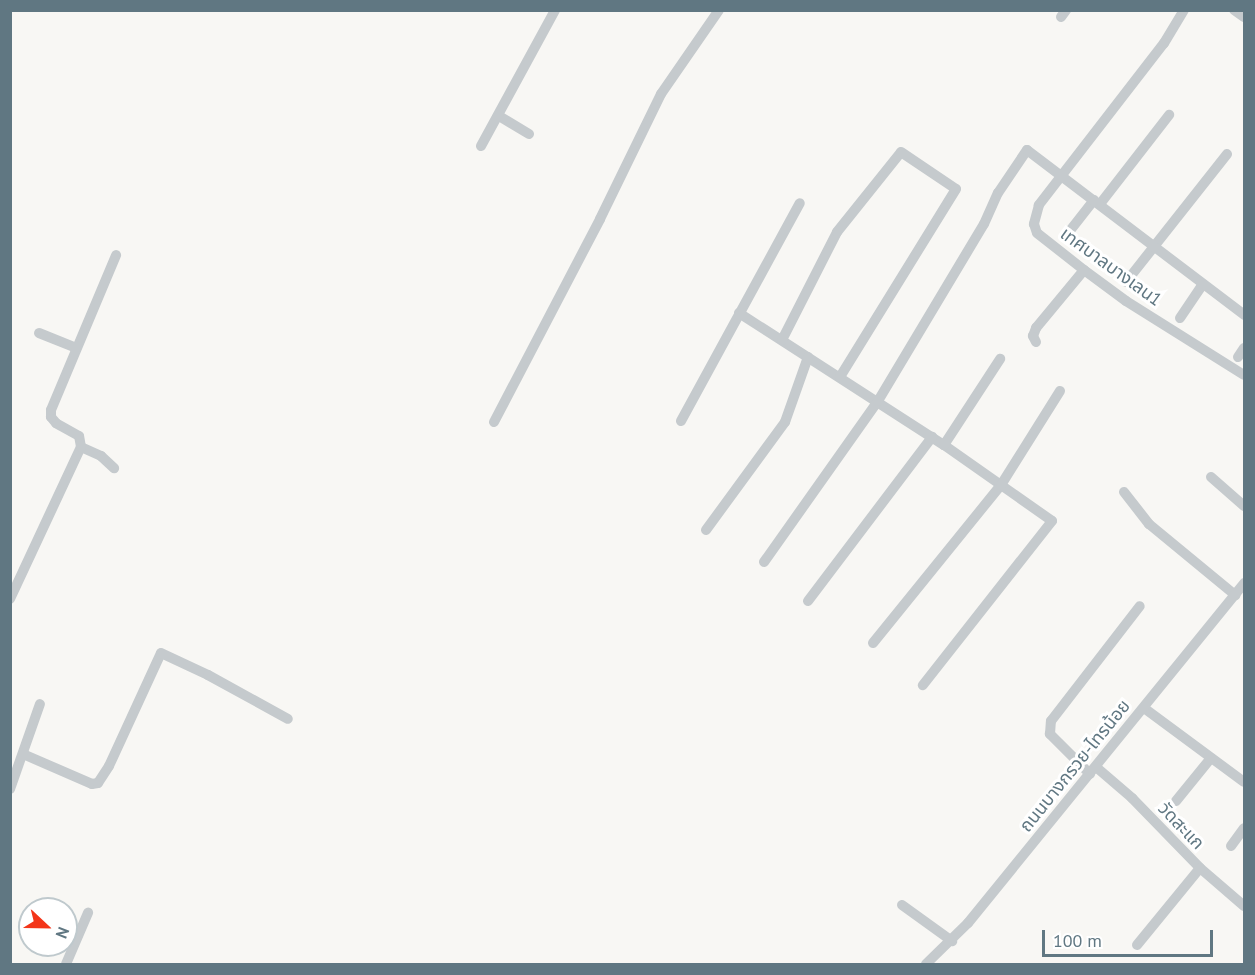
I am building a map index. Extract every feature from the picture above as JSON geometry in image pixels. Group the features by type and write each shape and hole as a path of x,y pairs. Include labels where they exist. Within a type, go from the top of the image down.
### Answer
{"street":[{"path":"481,146 555,10"},
{"path":"494,422 600,219 661,94 719,10"},
{"name":"เทศบาลบางเลน1","path":"1184,10 1164,43 1038,205 1034,224 1037,233 1126,301 1245,375"},
{"path":"1234,10 1245,18"},
{"path":"1065,237 1169,115"},
{"path":"499,116 529,134"},
{"path":"764,562 878,401 984,224 998,193 1028,150 1202,285 1245,315"},
{"path":"782,340 837,232 901,152 956,189 840,377"},
{"path":"1126,282 1227,154"},
{"path":"681,420 800,203"},
{"path":"10,599 81,447 79,436 56,423 51,417 51,410 116,255"},
{"path":"1036,342 1033,336 1036,328 1084,270"},
{"path":"1179,318 1202,285"},
{"path":"739,313 878,401 1052,521 923,685"},
{"path":"39,333 76,348"},
{"path":"706,530 785,422 808,357"},
{"path":"944,445 1000,359"},
{"path":"873,643 1001,485 1060,391"},
{"path":"808,601 932,437"},
{"path":"81,447 101,456 114,468"},
{"path":"1211,477 1245,506"},
{"path":"1124,492 1149,524 1235,595"},
{"name":"ถนนบางกรวย-ไทรน้อย","path":"926,964 952,941 975,915 1245,582"},
{"name":"วัดสะแก","path":"1140,606 1051,721 1050,734 1093,770 1132,798 1200,868 1245,906"},
{"path":"23,754 92,784 98,783 110,766 160,653 208,675 288,719"},
{"path":"10,789 14,767 23,754 40,704"},
{"path":"1144,708 1245,782"},
{"path":"1176,801 1211,758"},
{"path":"1231,846 1245,828"},
{"path":"1137,945 1200,868"},
{"path":"902,905 952,941"},
{"path":"66,964 88,913"}]}
